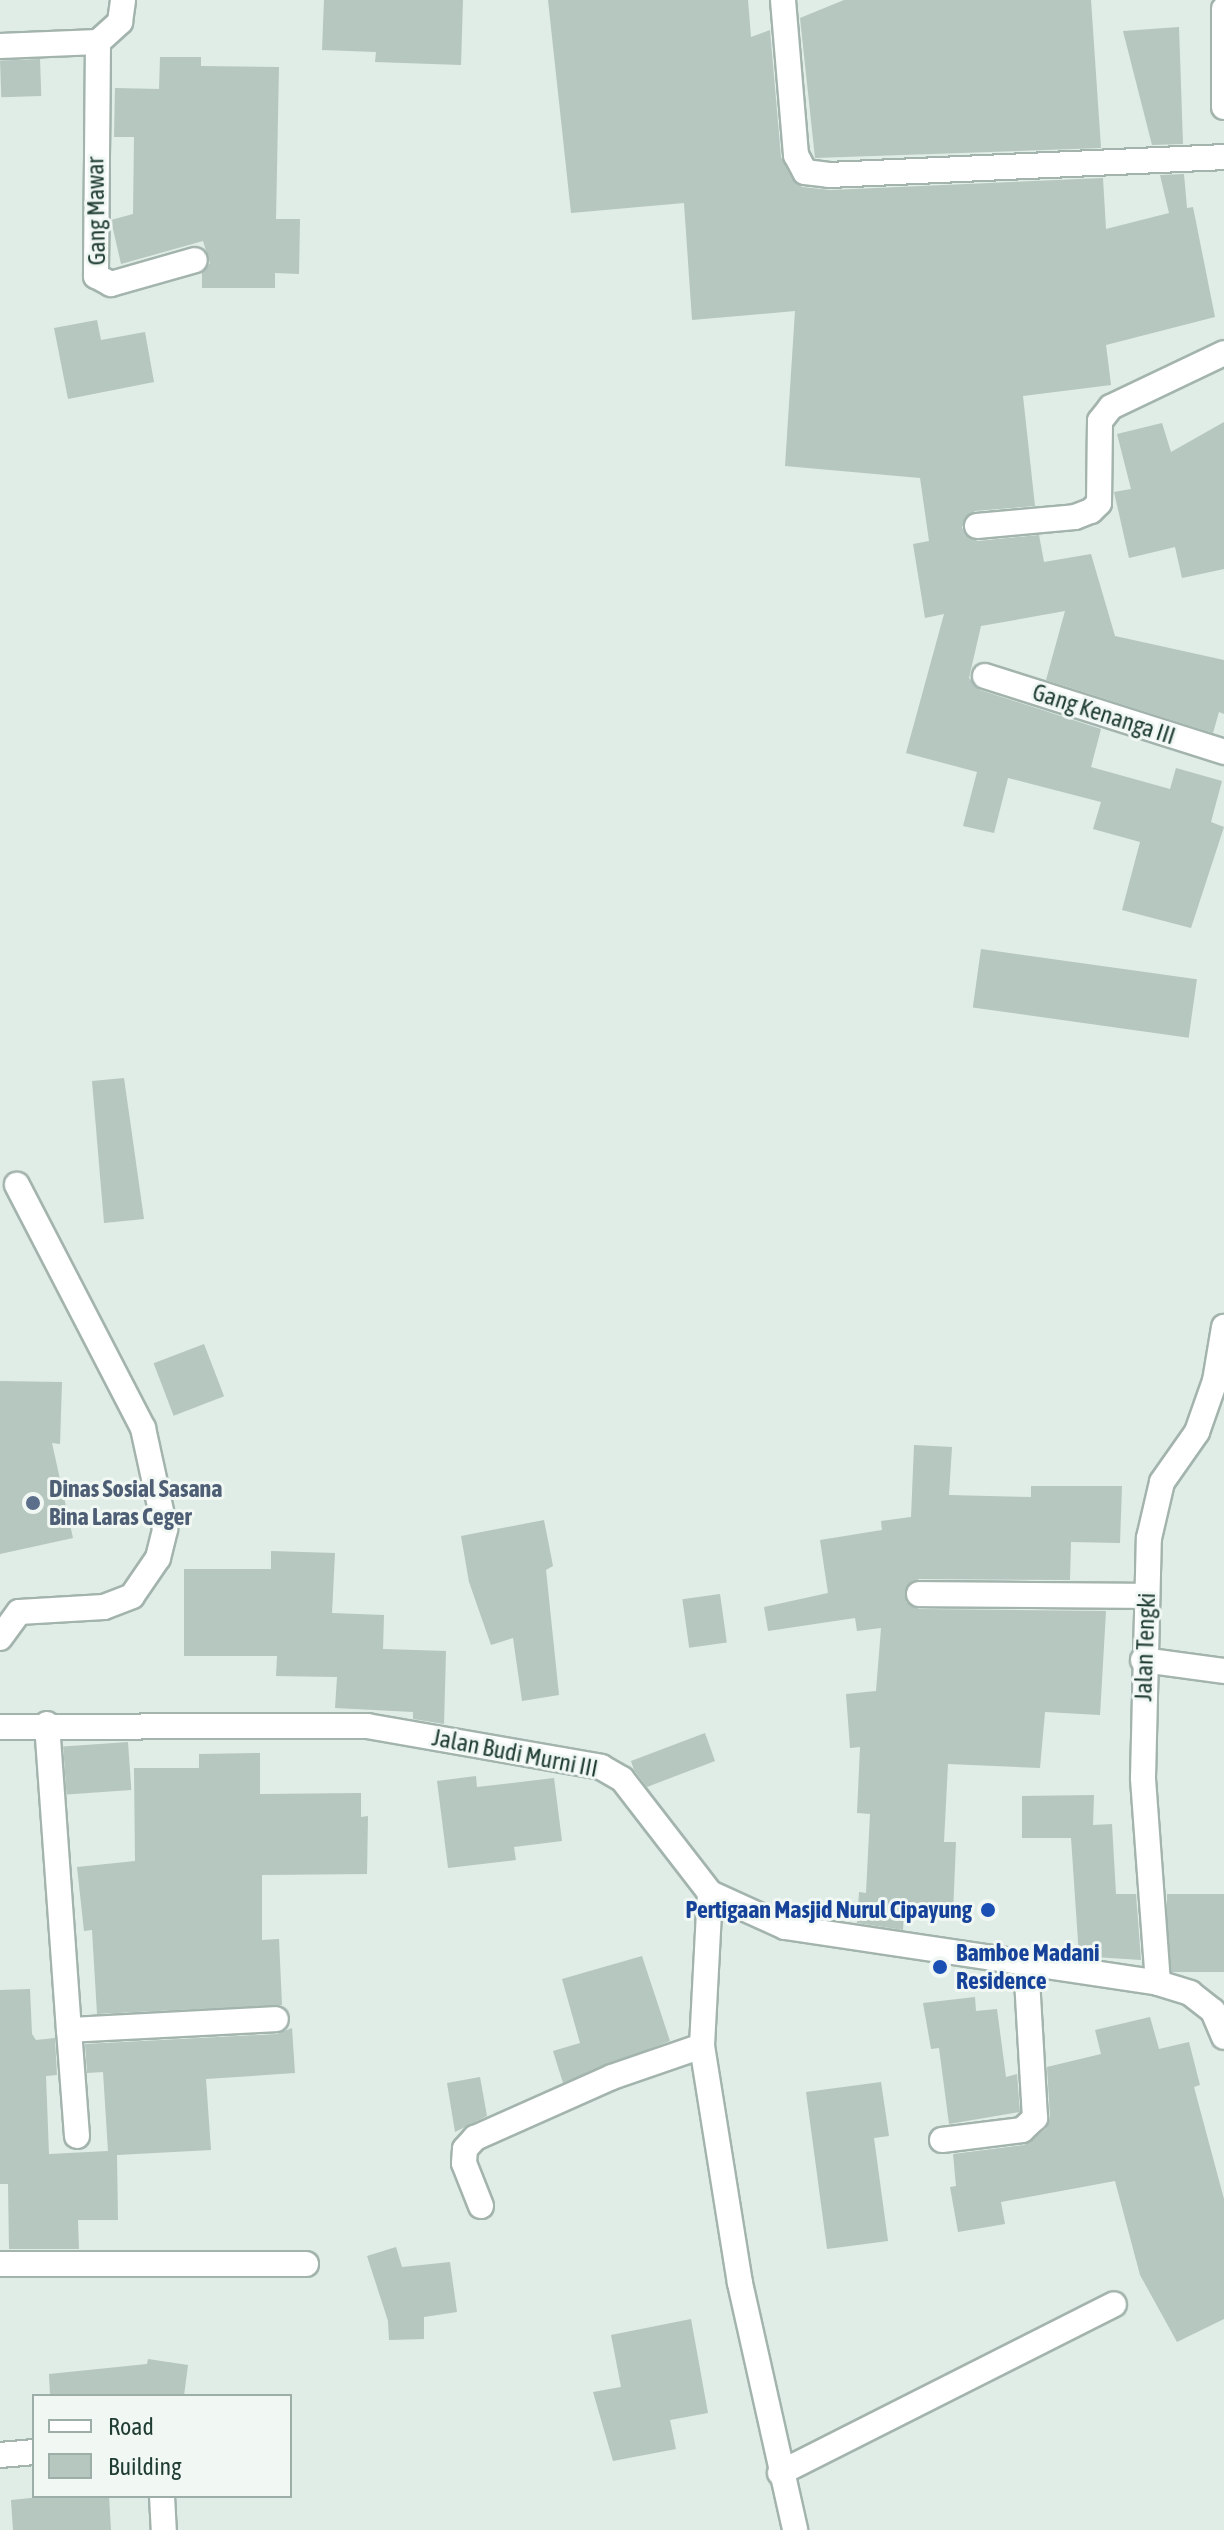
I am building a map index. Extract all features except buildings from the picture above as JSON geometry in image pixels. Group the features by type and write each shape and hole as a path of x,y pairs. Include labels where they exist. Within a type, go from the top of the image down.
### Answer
{"street":[{"path":"0,46 98,42 120,22 123,0"},
{"path":"783,0 796,155 805,172 829,175 1224,157"},
{"path":"1224,9 1224,107"},
{"name":"Gang Mawar","path":"98,42 96,276 111,284 195,260"},
{"path":"977,526 1075,517 1091,511 1099,503 1100,421 1111,407 1224,353"},
{"name":"Gang Kenanga III","path":"985,676 1224,752"},
{"path":"0,1638 19,1612 104,1607 132,1596 158,1558 165,1529 143,1428 17,1185"},
{"name":"Jalan Tengki","path":"1158,1983 1143,1778 1143,1660 1149,1538 1162,1482 1197,1432 1215,1381 1224,1327"},
{"path":"919,1594 1146,1596"},
{"path":"1143,1660 1224,1671"},
{"path":"47,1724 77,2136"},
{"name":"Jalan Budi Murni III","path":"0,1727 47,1724 367,1726 601,1767 622,1779 710,1893 785,1927 1158,1983 1190,1993 1218,2009 1224,2037"},
{"path":"710,1893 702,2046 740,2283 795,2530"},
{"path":"942,2140 1022,2130 1035,2118 1026,1964"},
{"path":"69,2030 276,2019"},
{"path":"481,2206 464,2163 465,2149 475,2138 612,2077 702,2046"},
{"path":"0,2264 306,2264"},
{"path":"780,2473 1114,2304"},
{"path":"0,2455 32,2452"},
{"path":"162,2498 164,2530"}],"place":[{"name":"Dinas Sosial Sasana Bina Laras Ceger","path":"33,1503"},
{"name":"Pertigaan Masjid Nurul Cipayung","path":"988,1910"},
{"name":"Bamboe Madani Residence","path":"940,1967"}]}
